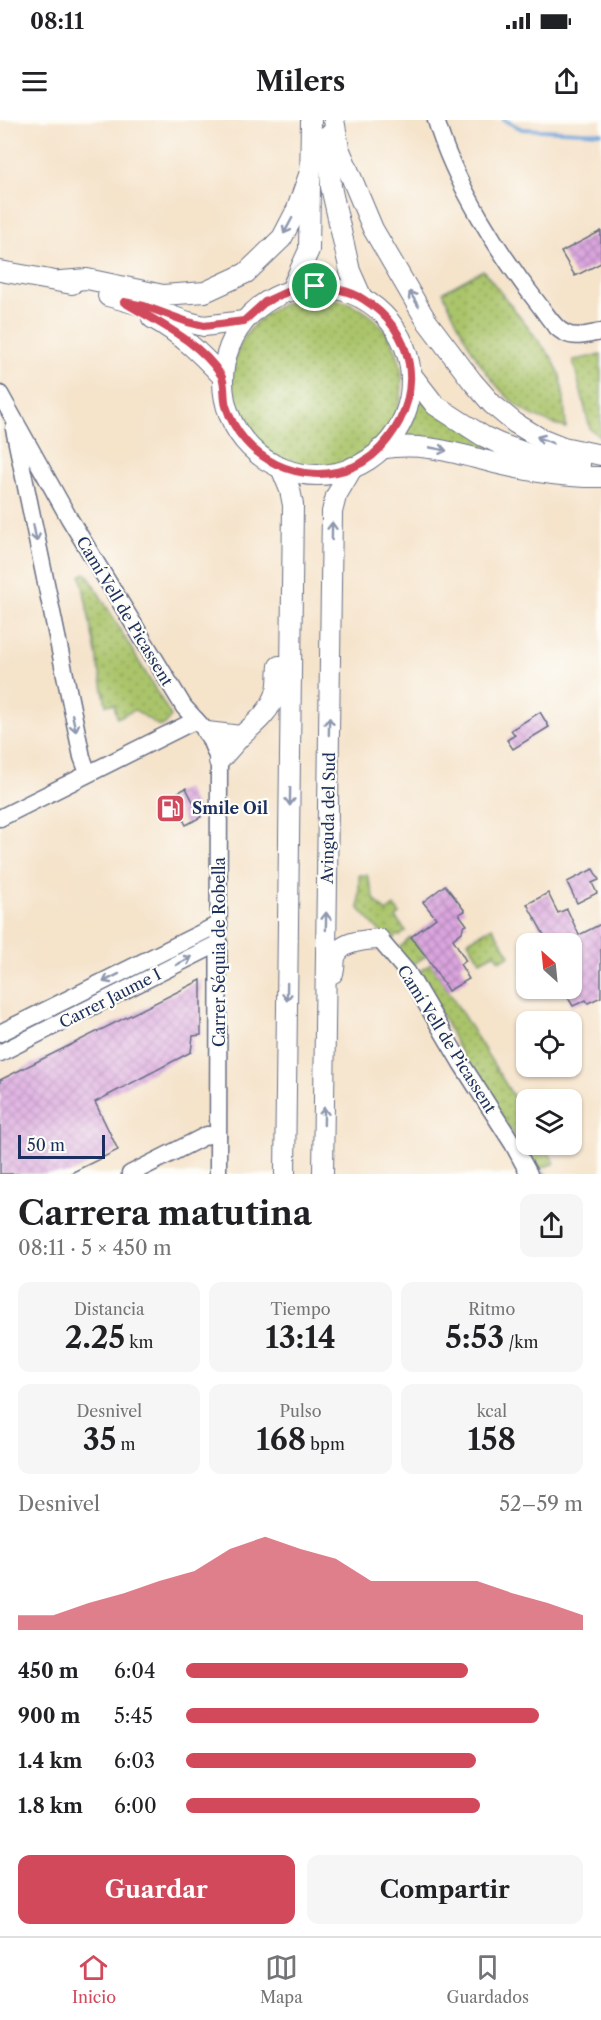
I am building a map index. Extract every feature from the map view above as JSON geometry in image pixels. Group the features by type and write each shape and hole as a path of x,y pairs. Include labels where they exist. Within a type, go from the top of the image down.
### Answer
{"main road":[{"path":"291,290 309,250 311,120"},
{"path":"327,120 331,187 350,271 362,298"},
{"path":"334,120 339,148 373,229 426,320 472,381 492,404 515,423 538,437 563,447 601,455"},
{"path":"61,281 87,279 163,295 205,292 246,273 282,238 297,209 310,172"},
{"path":"5,273 61,281 204,326 244,321"},
{"path":"315,286 332,288 362,298 387,317 404,344 411,374 409,400 400,424 380,449 370,458 353,467 329,474 305,474 281,468 256,453 237,432 226,405 223,377 229,347 244,321 265,302 291,290 315,286"},
{"path":"124,302 167,326 195,347 223,377"},
{"path":"411,374 435,405 500,444 540,458 601,465"},
{"path":"380,449 402,445 435,447 543,473 601,477"},
{"name":"Avinguda del Sud","path":"323,1174 332,512 336,496 353,467"},
{"path":"281,468 293,505 285,1174"},
{"path":"219,761 268,710 277,690 284,588 292,550"},
{"path":"202,726 241,736"},
{"path":"326,992 339,950 361,940 379,939"}],"street":[{"path":"436,120 448,152 479,214 515,272 543,310 558,328 569,335 601,332"},
{"name":"Camí Vell de Picassent","path":"0,394 50,485 184,707 202,726"},
{"name":"Camí Vell de Picassent","path":"11,413 82,757 88,773"},
{"path":"27,492 37,487 50,485"},
{"path":"0,818 88,773 202,726"},
{"name":"Carrer Séquia de Robella","path":"202,726 219,761 218,1174"},
{"name":"Carrer Jaume I","path":"0,1034 219,924"},
{"name":"Camí Vell de Picassent","path":"379,939 408,973 529,1174"},
{"name":"Carrer Jaume I","path":"0,1053 219,943"},
{"path":"130,1174 207,1135 218,1135"}],"green space":[{"path":"483,270 552,358 560,375 566,428 530,414 506,396 484,369 466,339 443,292"},
{"path":"317,297 350,303 377,322 396,349 402,382 396,415 377,442 350,461 317,467 284,461 257,442 238,415 232,382 238,349 257,322 284,303"},
{"path":"601,355 601,437 590,429 573,360"},
{"path":"419,399 532,461 404,438"},
{"path":"85,573 171,716 166,724 160,727 135,710 117,718 114,704 106,705 81,576"},
{"path":"359,875 367,875 375,900 386,912 394,906 400,914 396,918 406,931 400,936 397,935 390,942 359,909"},
{"path":"492,927 510,955 500,961 495,953 480,961 468,941"},
{"path":"411,937 426,956 409,967 396,951"},
{"path":"431,963 516,1101 516,1139 457,1046 445,1020 417,974"},
{"path":"526,1155 550,1155 555,1163 536,1170"}],"building":[{"path":"601,231 601,263 575,276 561,252"},
{"path":"540,712 549,727 513,749 507,740 515,735 511,730"},
{"path":"186,788 201,817 186,825 171,796"},
{"path":"593,869 599,880 592,883 597,893 577,903 567,882"},
{"path":"445,885 465,911 459,914 467,925 453,939 466,961 460,964 469,979 448,991 411,937 436,918 423,902"},
{"path":"548,893 558,913 567,909 578,933 543,933 527,904"},
{"path":"601,924 601,997 573,1006 569,999 582,999 582,934"},
{"path":"201,980 201,1035 193,1036 191,1052 95,1102 118,1150 69,1174 0,1174 0,1080"}],"waterway":[{"path":"504,120 522,129 601,133"}],"place":[{"name":"Smile Oil","path":"171,808"}],"route":[{"path":"315,286 340,289 362,298 387,317 404,344 411,374 409,400 400,424 380,449 370,458 353,467 329,474 305,474 281,468 256,453 237,432 226,405 223,377 195,347 167,326 124,302 144,306 204,326 244,321 265,302 291,290 315,286"}]}
